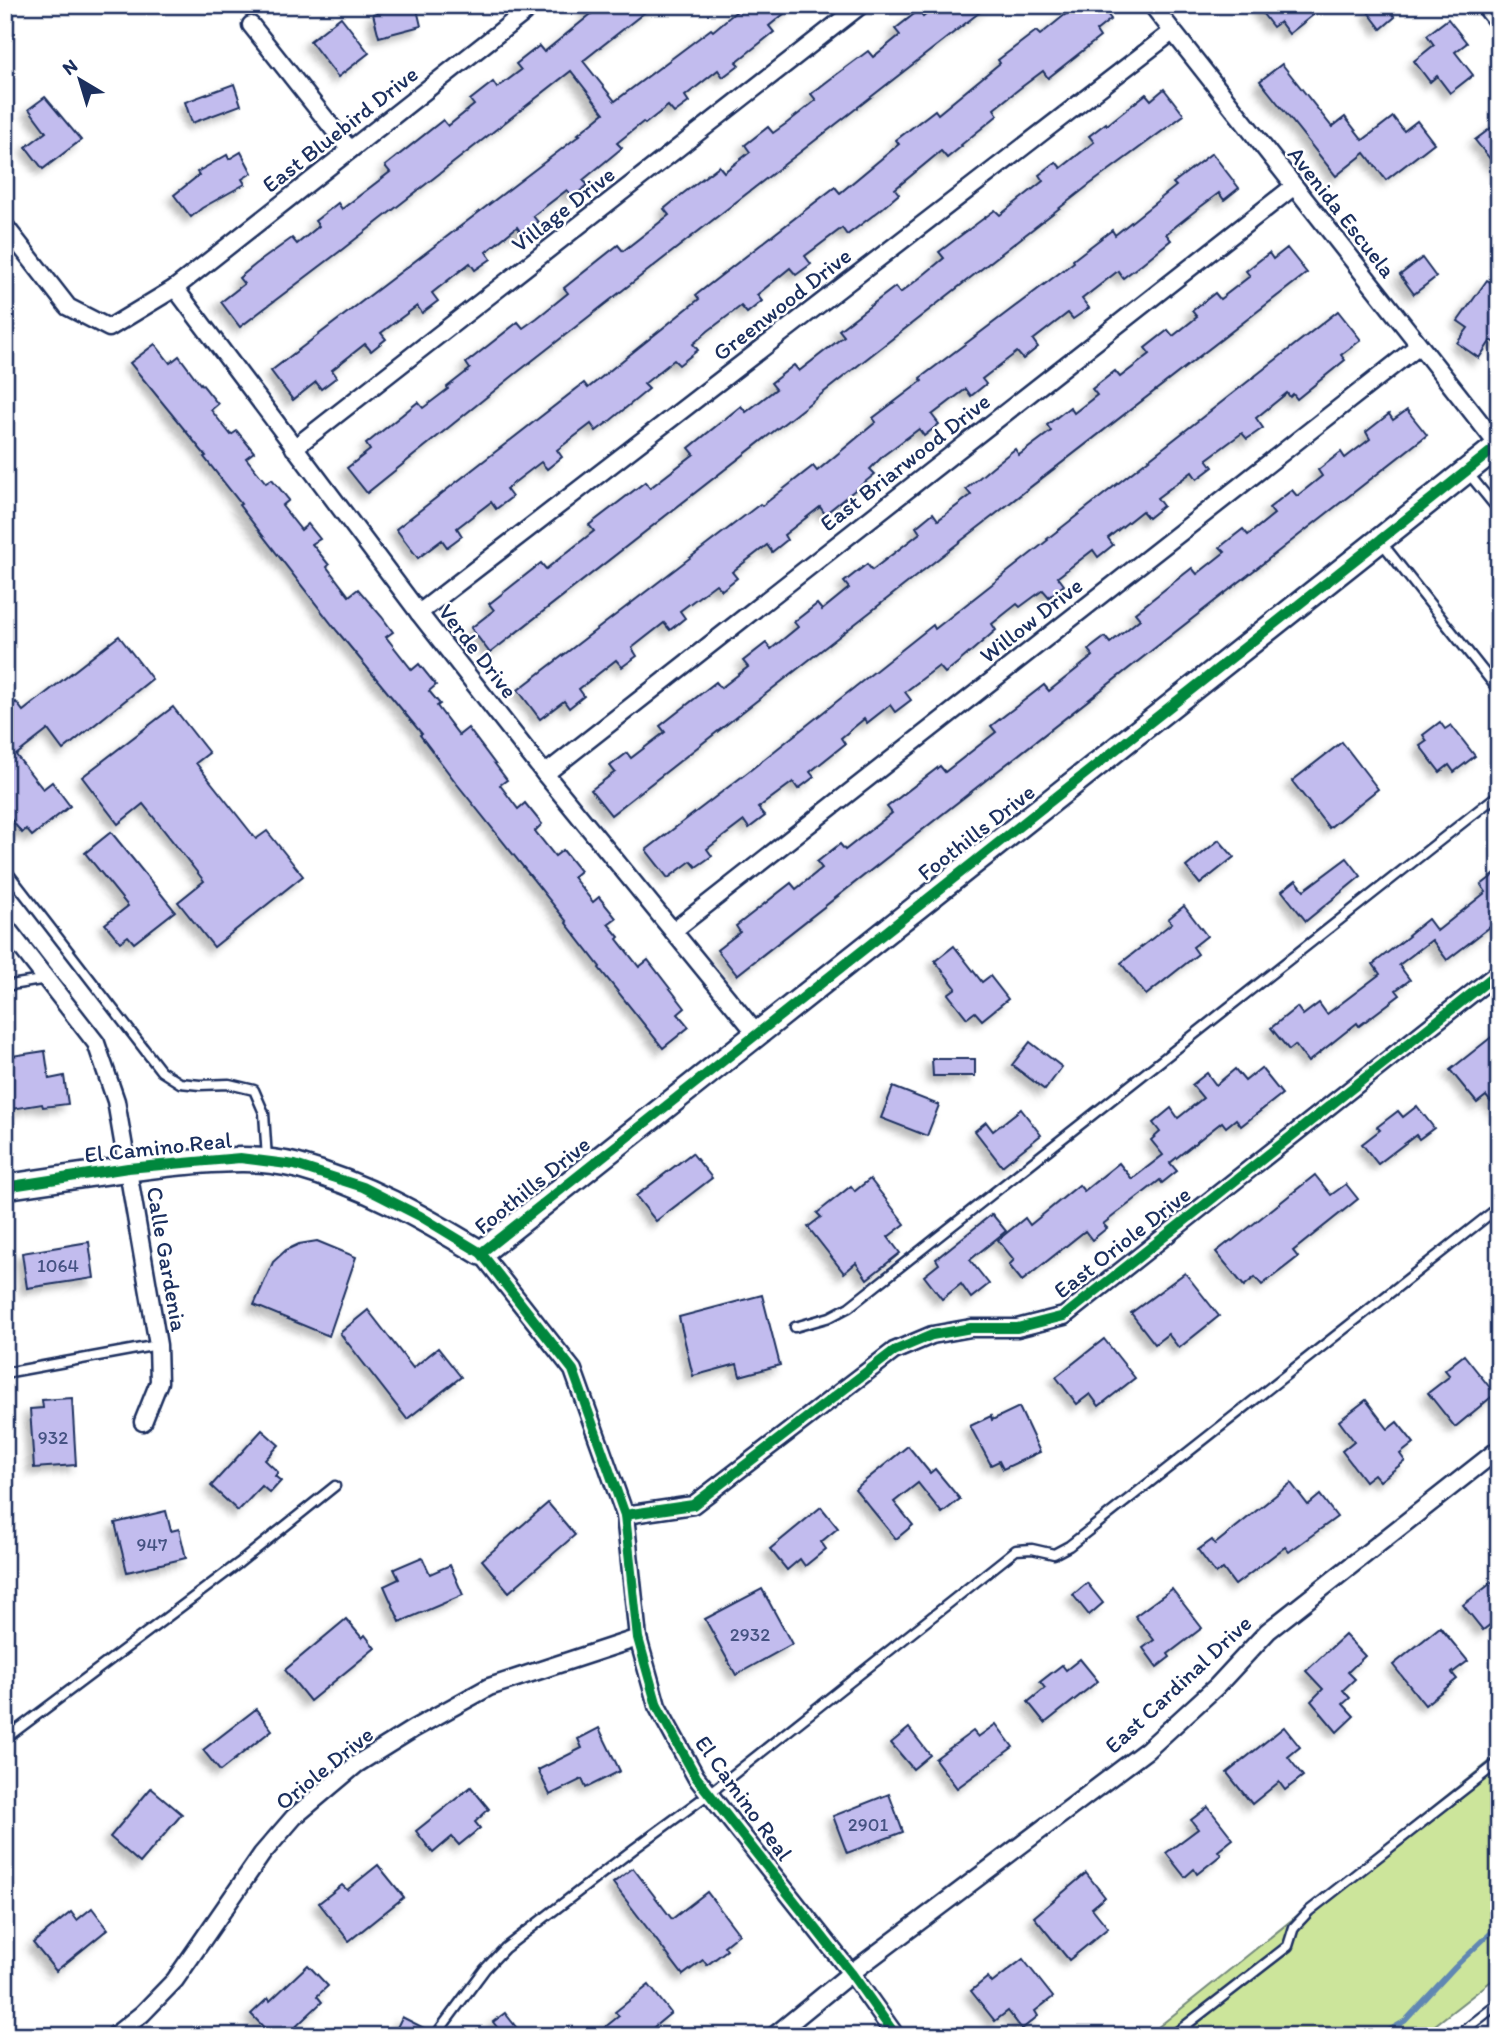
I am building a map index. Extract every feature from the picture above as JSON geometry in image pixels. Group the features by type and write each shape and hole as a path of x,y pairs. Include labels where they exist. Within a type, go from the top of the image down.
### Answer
{"street":[{"name":"East Bluebird Drive","path":"5,226 68,307 109,328 174,288 534,5"},
{"name":"Village Drive","path":"293,448 861,5"},
{"name":"Avenida Escuela","path":"1152,5 1498,445"},
{"path":"1484,5 1499,24"},
{"path":"251,25 350,150"},
{"name":"Greenwood Drive","path":"419,613 1172,32"},
{"name":"East Briarwood Drive","path":"545,774 1293,187"},
{"name":"Verde Drive","path":"174,288 419,613 545,774 756,1033"},
{"name":"Willow Drive","path":"673,931 1418,346"},
{"name":"Foothills Drive","path":"481,1253 1498,445"},
{"name":"Calle Gardenia","path":"5,926 96,1043 117,1101 158,1345 159,1382 143,1422"},
{"name":"East Oriole Drive","path":"625,1515 692,1505 894,1351 932,1335 971,1328 1017,1328 1064,1316 1499,972"},
{"name":"El Camino Real","path":"5,1187 128,1168 240,1158 295,1166 363,1188 420,1216 481,1253 573,1370 625,1515 638,1638 657,1706 696,1777 851,1973 896,2036"},
{"name":"East Cardinal Drive","path":"774,2036 851,1973 1147,1750 1217,1686 1268,1631 1499,1449"},
{"name":"Oriole Drive","path":"114,2036 142,2014 175,1980 261,1854 294,1818 357,1764 489,1687 638,1638"}],"lane":[{"path":"1466,471 1499,512"},
{"path":"1380,540 1499,691"},
{"path":"794,1327 830,1317 849,1307 1499,794"},
{"path":"5,869 161,1071 180,1083 229,1084 254,1090 264,1113 267,1162"},
{"path":"5,986 47,979"},
{"path":"435,2036 485,1969 505,1948 710,1793 1016,1550 1032,1549 1054,1554 1069,1546 1499,1207"},
{"path":"5,1373 158,1345"},
{"path":"5,1740 239,1563 335,1486"},
{"path":"1171,2036 1288,1946 1294,1927 1309,1911 1499,1762"},
{"path":"1457,2036 1499,2003"}],"green space":[{"path":"1499,1754 1499,1975 1421,2036 1147,2036"}],"building":[{"path":"416,5 421,26 379,37 373,14"},
{"path":"584,5 654,5 583,61 615,101 711,29 713,31 744,5 795,5 769,26 774,32 736,62 739,65 723,77 718,70 685,96 689,102 674,113 668,106 617,143 622,148 583,180 588,185 572,197 567,190 533,216 538,222 522,234 517,227 486,252 491,259 475,270 470,263 432,293 438,301 422,313 417,306 381,333 386,339 371,351 365,344 332,370 337,377 321,389 316,382 293,400 271,371 580,135 578,134 604,113 571,71 240,327 221,302 244,284 239,278 256,264 292,238 297,244 319,226 315,221 338,203 342,209 390,172 385,166 443,120 448,126 474,105 470,100 493,82 497,88 521,70 516,64 539,46 544,52 591,14"},
{"path":"938,5 989,5 519,371 367,493 347,468 370,450 366,444 418,402 423,408 448,389 447,387 470,369 466,363 518,322 523,328 537,318 568,293 564,288 618,245 623,251 669,215 664,209 719,166 724,172 750,152 745,145 768,127 773,133 787,123 816,100 811,94 829,80 868,51 873,57 900,35 895,29 918,11 923,17"},
{"path":"1077,5 1100,5 1111,19 1096,31 1100,37 1048,78 1043,71 1019,89 994,109 998,115 962,146 947,158 941,151 895,189 899,194 847,235 842,228 805,256 811,264 796,275 790,268 757,295 762,301 747,313 741,306 708,331 693,344 698,350 679,365 674,360 644,384 649,389 611,420 596,431 591,424 557,450 562,457 547,469 541,462 506,489 512,497 496,509 491,502 457,528 462,536 447,547 442,540 418,558 396,529 584,383 588,388 699,299 696,295 835,187 840,193 899,144 896,140 935,110 938,114 1000,63 998,60 1036,31 1040,35"},
{"path":"1256,5 1305,5 1313,15 1289,34 1280,22 1273,27"},
{"path":"1376,5 1386,5 1395,17 1381,29 1368,12"},
{"path":"341,17 369,53 338,77 310,41"},
{"path":"1448,19 1467,43 1455,52 1473,75 1450,93 1437,76 1430,82 1414,61 1434,45 1427,35"},
{"path":"1282,64 1332,127 1345,117 1363,140 1393,117 1404,131 1417,121 1434,143 1386,180 1365,153 1336,176 1260,81"},
{"path":"234,84 241,105 192,123 185,102"},
{"path":"1164,89 1184,115 1089,185 490,653 471,628 494,610 489,604 541,563 546,569 594,531 589,525 645,482 650,488 694,454 689,448 741,406 746,412 776,389 771,383 794,365 799,371 844,336 839,330 895,287 900,293 921,277 944,258 939,252 995,210 1000,215 1043,181 1039,175 1056,162 1061,168 1094,142 1089,136 1106,123 1107,125 1146,94 1151,100"},
{"path":"45,97 81,140 43,169 26,147 46,132 29,109"},
{"path":"1499,122 1499,170 1475,140"},
{"path":"241,152 252,173 242,179 245,184 191,217 174,195 199,175 197,172 227,155 229,159"},
{"path":"1212,153 1239,188 1224,200 1219,193 1166,234 1171,240 1139,266 1123,278 1118,271 1082,299 1089,308 1073,319 1068,313 1033,340 1038,347 1023,359 1017,352 982,379 986,384 971,396 966,389 932,415 939,424 924,436 919,429 884,455 870,469 875,474 825,514 820,507 784,535 787,540 772,552 767,545 732,572 737,578 722,590 716,584 680,611 685,618 670,630 664,623 632,648 637,656 622,667 616,660 579,689 584,696 569,708 564,701 540,719 518,690 760,504 762,506 813,466 817,471 876,422 873,418 922,381 920,378 1074,262 1073,260 1112,230 1115,235 1176,186 1173,183"},
{"path":"1287,248 1307,273 611,815 591,790 615,772 610,766 627,753 631,758 665,732 660,726 716,682 721,688 748,667 743,661 766,643 771,649 798,627 794,622 817,604 822,610 849,588 844,582 867,564 872,570 920,533 916,527 933,513 938,520 971,495 966,489 992,467 1015,449 1019,455 1051,431 1047,425 1070,407 1074,413 1097,395 1092,389 1115,371 1120,377 1150,354 1145,348 1168,330 1173,336 1197,317 1192,311 1215,293 1220,299 1250,276 1246,271 1269,253 1273,259"},
{"path":"1422,258 1436,277 1414,294 1400,275"},
{"path":"1487,280 1499,288 1499,345 1491,340 1479,358 1457,343 1468,328 1458,321"},
{"path":"1338,311 1361,340 1341,355 1345,360 1297,399 1293,394 1290,397 1287,393 1256,418 1263,428 1247,439 1242,433 1207,459 1213,467 1197,479 1192,472 1157,498 1163,506 1148,518 1142,511 1108,538 1113,545 1098,557 1093,550 1058,577 1064,585 1049,597 1043,590 1020,607 1017,604 992,624 996,630 945,673 939,666 905,692 911,700 895,712 890,705 867,723 864,719 841,738 845,744 810,772 814,777 798,789 793,782 758,808 765,816 749,828 744,821 707,849 712,856 696,867 691,861 668,878 646,850 933,625 935,629"},
{"path":"155,344 170,363 179,356 218,404 211,410 231,435 237,431 254,452 246,458 266,483 272,479 289,500 282,506 301,530 308,524 320,539 312,544 349,596 358,589 382,617 393,632 386,637 412,670 419,664 436,685 429,691 459,735 468,728 507,780 500,785 518,809 525,803 542,824 535,831 555,856 563,850 580,871 573,877 593,902 599,897 616,918 608,924 619,937 617,939 639,967 648,960 685,1008 678,1014 689,1027 663,1048 457,784 420,735 422,734 337,631 239,505 241,504 204,457 206,456 130,363"},
{"path":"1407,410 1427,435 737,975 717,950 740,932 736,926 791,883 796,889 822,868 817,862 840,844 845,850 892,813 887,807 940,766 945,772 996,732 991,726 1044,685 1049,691 1093,656 1088,650 1105,637 1110,643 1140,619 1135,613 1192,568 1197,574 1225,552 1220,547 1243,529 1248,535 1274,514 1269,508 1292,490 1297,496 1322,476 1318,470 1341,452 1345,458 1370,439 1366,432 1389,414 1393,420"},
{"path":"119,636 152,679 63,750 48,730 16,755 43,789 52,782 70,806 32,836 26,829 22,833 5,812 5,711 16,702 23,711"},
{"path":"173,707 209,753 196,763 256,839 267,831 303,876 214,947 178,902 204,881 143,804 118,824 82,777"},
{"path":"1440,722 1445,729 1451,725 1475,756 1454,772 1449,765 1440,772 1420,746 1427,741 1423,735"},
{"path":"1342,742 1378,789 1329,828 1292,781"},
{"path":"111,832 175,911 134,943 128,936 120,942 105,924 128,906 85,853"},
{"path":"1219,840 1234,857 1200,884 1186,867"},
{"path":"1347,858 1361,876 1306,921 1282,891 1296,880 1304,890"},
{"path":"1499,871 1499,920 1447,960 1432,940 1399,965 1410,980 1396,990 1400,995 1359,1026 1357,1023 1308,1062 1295,1045 1289,1050 1271,1028 1297,1007 1303,1015 1319,1003 1327,1014 1380,974 1373,964 1428,919 1437,931 1486,892 1481,885"},
{"path":"1184,906 1207,936 1193,947 1198,954 1146,995 1121,963 1172,923 1168,919"},
{"path":"954,946 982,982 990,976 1008,999 982,1020 975,1012 967,1018 948,994 956,988 935,961"},
{"path":"1499,1031 1499,1112 1486,1096 1477,1103 1450,1070"},
{"path":"1030,1042 1062,1067 1045,1090 1012,1065"},
{"path":"45,1051 49,1079 64,1076 68,1104 43,1107 42,1104 5,1110 5,1057"},
{"path":"932,1059 975,1059 975,1076 933,1076"},
{"path":"1261,1068 1282,1094 1241,1126 1236,1119 1226,1127 1222,1122 1170,1163 1177,1171 1162,1183 1160,1180 1103,1224 1107,1228 1092,1240 1085,1231 1022,1281 1009,1265 1014,1260 998,1240 1025,1218 1030,1225 1079,1185 1084,1191 1119,1163 1132,1179 1163,1155 1151,1140 1160,1132 1153,1123 1171,1108 1178,1118 1203,1098 1192,1085 1207,1073 1216,1085 1235,1069 1245,1081"},
{"path":"893,1087 939,1105 927,1136 881,1118"},
{"path":"1417,1106 1434,1128 1419,1139 1416,1135 1378,1164 1362,1144 1380,1130 1377,1127 1398,1111 1403,1117"},
{"path":"1021,1109 1041,1135 1002,1166 975,1131 986,1122 993,1131"},
{"path":"692,1153 712,1178 656,1221 636,1196"},
{"path":"1315,1175 1331,1195 1346,1184 1358,1199 1293,1251 1298,1257 1262,1285 1255,1277 1244,1286 1216,1252"},
{"path":"870,1179 905,1224 888,1237 900,1253 867,1279 856,1263 844,1273 808,1227 821,1217 817,1213 851,1186 855,1191"},
{"path":"992,1214 1006,1231 970,1260 989,1284 971,1298 961,1284 942,1299 924,1276 939,1264 936,1259"},
{"path":"317,1241 356,1257 329,1336 254,1305 273,1262 286,1250 299,1244"},
{"path":"89,1242 94,1278 27,1288 22,1253"},
{"path":"1185,1273 1219,1316 1179,1348 1168,1334 1155,1344 1131,1313"},
{"path":"762,1295 780,1365 740,1376 737,1364 693,1376 679,1317"},
{"path":"368,1310 413,1368 438,1348 461,1377 407,1419 340,1333"},
{"path":"1104,1339 1135,1378 1099,1406 1090,1394 1077,1404 1056,1377"},
{"path":"1464,1355 1495,1394 1455,1427 1428,1393 1450,1376 1445,1370"},
{"path":"72,1398 76,1465 34,1468 30,1409 43,1408 42,1400"},
{"path":"1366,1400 1388,1429 1397,1422 1414,1443 1400,1454 1405,1461 1380,1481 1374,1474 1365,1481 1342,1451 1354,1441 1339,1421"},
{"path":"1019,1407 1040,1452 1003,1469 999,1461 991,1465 970,1426 991,1416 992,1420"},
{"path":"262,1430 279,1445 265,1460 278,1472 275,1476 281,1481 270,1493 262,1486 238,1511 211,1486"},
{"path":"908,1446 930,1473 935,1469 960,1499 942,1513 918,1483 894,1502 913,1525 896,1539 855,1489"},
{"path":"1291,1483 1308,1505 1320,1495 1337,1517 1289,1552 1285,1547 1235,1585 1223,1569 1216,1574 1198,1550 1212,1540 1215,1544"},
{"path":"548,1503 575,1535 509,1592 482,1560"},
{"path":"821,1507 838,1528 821,1542 826,1549 805,1566 800,1559 787,1570 770,1549"},
{"path":"166,1511 171,1531 179,1529 186,1558 127,1572 115,1523"},
{"path":"422,1557 430,1574 450,1565 463,1595 400,1622 384,1586 399,1579 394,1569"},
{"path":"1499,1577 1499,1618 1483,1630 1463,1605"},
{"path":"1087,1583 1103,1603 1089,1615 1073,1595"},
{"path":"762,1589 792,1644 736,1675 705,1619"},
{"path":"1172,1589 1202,1628 1168,1654 1170,1657 1157,1667 1143,1648 1154,1640 1135,1616"},
{"path":"346,1619 362,1638 365,1635 375,1648 310,1701 285,1670"},
{"path":"1440,1627 1468,1661 1452,1673 1457,1679 1425,1705 1393,1665"},
{"path":"1345,1635 1365,1656 1348,1672 1355,1679 1343,1690 1350,1698 1343,1704 1354,1716 1337,1732 1311,1701 1323,1689 1306,1671"},
{"path":"1080,1659 1098,1681 1045,1723 1028,1702 1045,1688 1040,1682 1062,1665 1066,1670"},
{"path":"256,1709 272,1730 220,1771 203,1750"},
{"path":"996,1724 1013,1747 957,1788 935,1759 973,1731 978,1737"},
{"path":"1284,1727 1300,1747 1288,1757 1303,1776 1285,1790 1279,1782 1252,1804 1227,1773"},
{"path":"599,1728 620,1771 586,1788 582,1779 550,1795 538,1770 582,1748 578,1739"},
{"path":"909,1728 930,1755 913,1769 891,1743"},
{"path":"471,1787 489,1809 475,1822 480,1828 459,1845 452,1837 433,1853 416,1831"},
{"path":"151,1788 182,1814 140,1863 110,1837"},
{"path":"889,1794 903,1832 847,1853 833,1816"},
{"path":"1208,1807 1233,1839 1218,1851 1221,1855 1197,1874 1194,1869 1185,1877 1166,1853 1198,1829 1191,1820"},
{"path":"378,1865 404,1897 349,1941 319,1903 342,1885 347,1890"},
{"path":"633,1868 672,1919 707,1892 739,1934 724,1946 727,1950 707,1965 703,1960 683,1975 613,1883"},
{"path":"1086,1873 1105,1897 1092,1908 1108,1928 1069,1960 1034,1917"},
{"path":"92,1908 108,1929 56,1971 33,1943 71,1912 77,1920"},
{"path":"1023,1959 1053,1997 1035,2011 1038,2016 1022,2029 1008,2011 995,2021 971,1991 988,1977 992,1983"},
{"path":"308,1965 328,1986 317,1996 322,2002 286,2036 272,2036 251,2014 268,1998 270,2001"},
{"path":"649,1985 671,2013 643,2036 594,2036 619,2016 615,2012"},
{"path":"505,2013 523,2036 504,2036 493,2022"},
{"path":"402,2017 430,2031 429,2036 393,2036"}],"waterway":[{"path":"1379,2036 1405,2021 1499,1925"}],"cycle path":[{"path":"481,1253 1499,445"},
{"path":"625,1515 693,1505 894,1351 932,1335 971,1328 1017,1328 1064,1316 1499,972"},
{"path":"5,1187 128,1168 240,1158 295,1165 363,1187 420,1216 481,1253 573,1370 625,1515 638,1638 657,1706 696,1777 851,1973 896,2036"}]}
